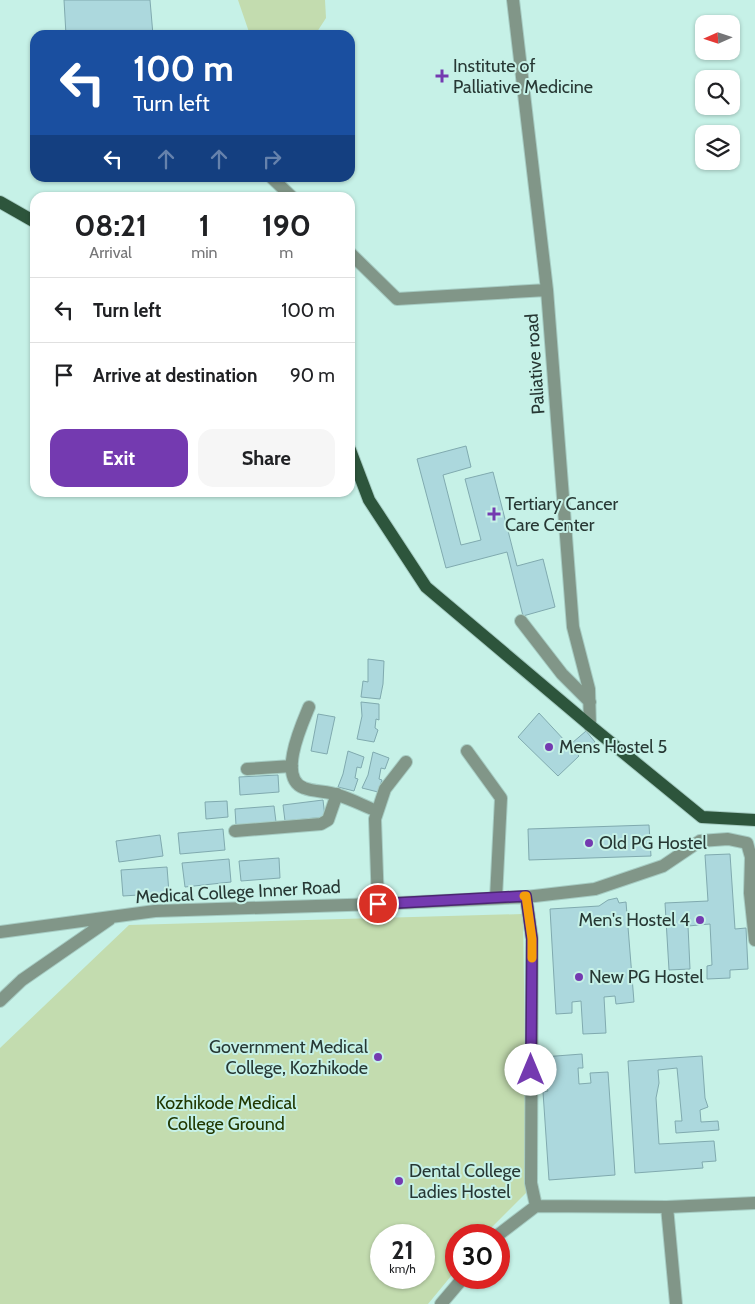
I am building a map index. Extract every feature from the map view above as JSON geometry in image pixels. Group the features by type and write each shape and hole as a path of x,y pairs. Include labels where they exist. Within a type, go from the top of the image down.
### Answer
{"main road":[{"path":"0,202 30,219"},
{"path":"355,463 369,500 426,587 590,726 702,817 755,820"}],"street":[{"name":"Paliative road","path":"513,0 547,290 573,627 589,689 590,726"},
{"path":"276,182 287,192"},
{"path":"355,258 397,299 547,290"},
{"path":"522,621 562,674 590,702"},
{"path":"309,707 295,742 292,772 296,783 303,788 337,794 377,811"},
{"path":"467,751 501,798 496,898"},
{"path":"378,904 375,819 385,789 406,762"},
{"path":"247,769 292,766"},
{"path":"235,831 321,824 328,820 337,794"},
{"name":"Medical College Inner Road","path":"0,1001 22,980 114,916 155,911 210,908 378,904 496,898 595,889 662,866 700,841 728,838 747,843 751,857 750,893 755,940"},
{"path":"526,896 532,939 531,1183 536,1206"},
{"path":"0,932 29,930 114,916"},
{"path":"510,1226 536,1206 667,1207 755,1203"},
{"path":"667,1207 676,1304"},
{"path":"441,1304 454,1289"}],"green space":[{"path":"238,0 325,0 326,18 318,30 248,30"},
{"name":"Kozhikode Medical College Ground","path":"523,914 527,1192 495,1224 445,1224 445,1283 428,1304 0,1304 0,1048 129,925"}],"building":[{"path":"64,0 150,0 153,30 66,30"},
{"path":"466,446 471,467 443,475 461,545 481,540 465,479 493,472 517,566 543,559 555,607 523,616 507,552 446,568 417,459"},
{"path":"368,659 384,661 380,699 361,697 363,681 368,682"},
{"path":"361,702 379,704 379,720 376,719 375,728 378,730 374,742 357,739 362,716"},
{"name":"Mens Hostel 5","path":"539,713 579,756 558,776 518,737"},
{"path":"318,714 335,717 327,754 311,751"},
{"path":"586,731 595,742 581,754 572,743"},
{"path":"348,751 364,757 361,768 357,767 355,778 358,779 354,791 338,787"},
{"path":"373,752 389,758 385,769 381,768 379,779 382,780 378,792 362,788 368,775"},
{"path":"278,775 279,792 240,795 239,777"},
{"path":"323,800 325,817 285,821 283,805"},
{"path":"227,801 228,817 206,819 205,802"},
{"path":"274,806 276,822 236,825 235,809"},
{"name":"Old PG Hostel","path":"649,825 651,856 529,860 528,829"},
{"path":"223,829 225,850 180,854 178,833"},
{"path":"160,835 163,856 119,862 116,841"},
{"name":"Men's Hostel 4","path":"730,854 735,929 746,928 748,969 730,970 730,978 707,979 707,966 712,965 710,924 688,926 690,969 669,970 665,903 708,901 705,855"},
{"path":"279,858 280,878 241,881 239,861"},
{"path":"229,859 231,882 185,887 182,863"},
{"path":"167,867 169,893 123,896 121,870"},
{"path":"617,898 619,903 626,902 634,1002 616,1004 615,996 604,997 606,1033 583,1034 581,1001 572,1002 572,1013 556,1014 550,909 599,906 608,900"},
{"path":"582,1054 583,1068 578,1068 579,1084 591,1083 590,1073 608,1072 615,1175 549,1180 543,1092 548,1091 545,1082 543,1057"},
{"path":"702,1056 705,1098 708,1107 700,1110 701,1122 718,1121 719,1130 676,1133 675,1121 682,1121 677,1068 658,1070 659,1083 656,1098 659,1144 714,1141 716,1161 702,1162 703,1168 635,1173 628,1061"}],"slow traffic":[{"path":"524,896 526,896 532,939 532,958"}],"place":[{"name":"Institute of Palliative Medicine","path":"442,76"},
{"name":"Tertiary Cancer Care Center","path":"494,514"},
{"name":"Mens Hostel 5","path":"549,747"},
{"name":"Old PG Hostel","path":"589,843"},
{"name":"Men's Hostel 4","path":"700,920"},
{"name":"New PG Hostel","path":"579,977"},
{"name":"Government Medical College, Kozhikode","path":"378,1057"},
{"name":"Dental College Ladies Hostel","path":"399,1181"}],"route":[{"path":"378,904 526,896 532,939 531,1070"}]}
